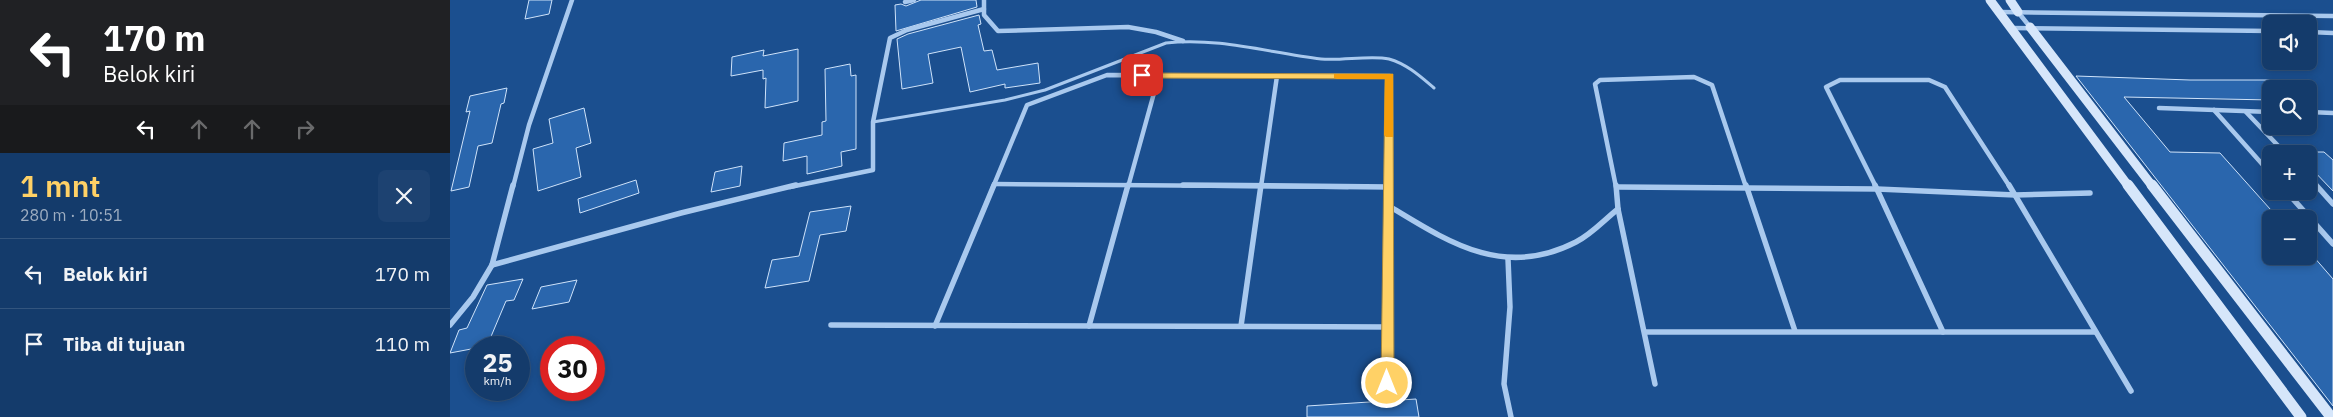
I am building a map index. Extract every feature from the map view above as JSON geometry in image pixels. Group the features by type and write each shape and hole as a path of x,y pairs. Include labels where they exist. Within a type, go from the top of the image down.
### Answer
{"street":[{"path":"450,325 473,297 492,265 529,125 572,0"},
{"path":"905,2 914,0"},
{"path":"984,0 984,15 998,31 1128,27 1156,32 1183,41"},
{"path":"1990,0 2301,417"},
{"path":"2010,0 2332,417"},
{"path":"492,265 718,202 806,182 873,170 873,122 890,38 907,30 984,9"},
{"path":"1998,12 2333,16"},
{"path":"2010,28 2262,31"},
{"path":"2317,32 2333,33"},
{"path":"936,326 1027,105 1106,75 1390,76 1387,383"},
{"path":"1089,326 1159,76"},
{"path":"1241,326 1277,76"},
{"path":"1655,384 1618,209 1618,187 1596,99 1595,84 1609,78 1694,77 1705,80 1712,85 1796,331"},
{"path":"1943,332 1877,189 1826,88 1830,83 1840,80 1929,80 1939,82 1944,87 2015,195 2131,391"},
{"path":"2159,108 2262,112"},
{"path":"2214,110 2262,164"},
{"path":"2246,112 2277,145"},
{"path":"2317,112 2333,113"},
{"path":"994,184 1389,187"},
{"path":"1618,187 1747,190 1877,189 2015,195 2090,193"},
{"path":"2317,187 2333,204"},
{"path":"2294,200 2333,244"},
{"path":"1389,206 1427,230 1457,243 1508,260 1562,248 1577,241 1618,209"},
{"path":"1508,260 1510,307 1504,384 1511,417"},
{"path":"830,325 1388,327"},
{"path":"1645,332 2095,332"}],"lane":[{"path":"873,122 1005,100 1029,94 1083,77 1166,43 1183,41 1207,42 1323,59 1389,58 1412,70 1434,88"}],"building":[{"path":"529,0 552,0 549,14 525,19"},
{"path":"921,0 976,0 977,7 896,31 895,5 901,4 906,6"},
{"path":"979,15 981,24 978,25 984,51 992,50 997,70 1038,63 1040,83 1005,88 1005,84 970,92 961,47 928,54 933,83 902,89 897,39 908,34"},
{"path":"798,49 798,101 765,108 766,78 763,79 763,70 731,76 732,57 764,50 763,56"},
{"path":"850,64 851,76 856,75 856,149 841,152 842,166 807,174 807,156 783,161 784,143 822,135 822,122 826,121 825,69"},
{"path":"2076,76 2190,80 2262,80 2262,100 2124,97 2170,152 2220,153 2271,210 2262,210 2262,265 2317,265 2317,261 2333,279 2333,406"},
{"path":"507,88 504,103 501,104 492,143 478,146 469,187 451,191 470,111 466,112 470,96"},
{"path":"584,108 591,143 576,148 581,177 538,191 533,149 553,143 549,119"},
{"path":"2317,152 2324,152 2333,160 2333,191 2317,174"},
{"path":"742,166 740,186 711,192 715,172"},
{"path":"636,180 639,193 580,213 578,199"},
{"path":"851,206 846,231 820,235 809,281 765,288 772,260 799,256 810,212"},
{"path":"523,279 514,300 506,301 491,336 465,336 465,350 450,353 459,330 467,328 487,285"},
{"path":"577,280 569,302 532,309 541,287"},
{"path":"1416,399 1419,417 1307,417 1307,406"}],"slow traffic":[{"path":"1337,76 1390,76 1389,135"}],"route":[{"path":"1142,75 1390,76 1387,383"}]}
